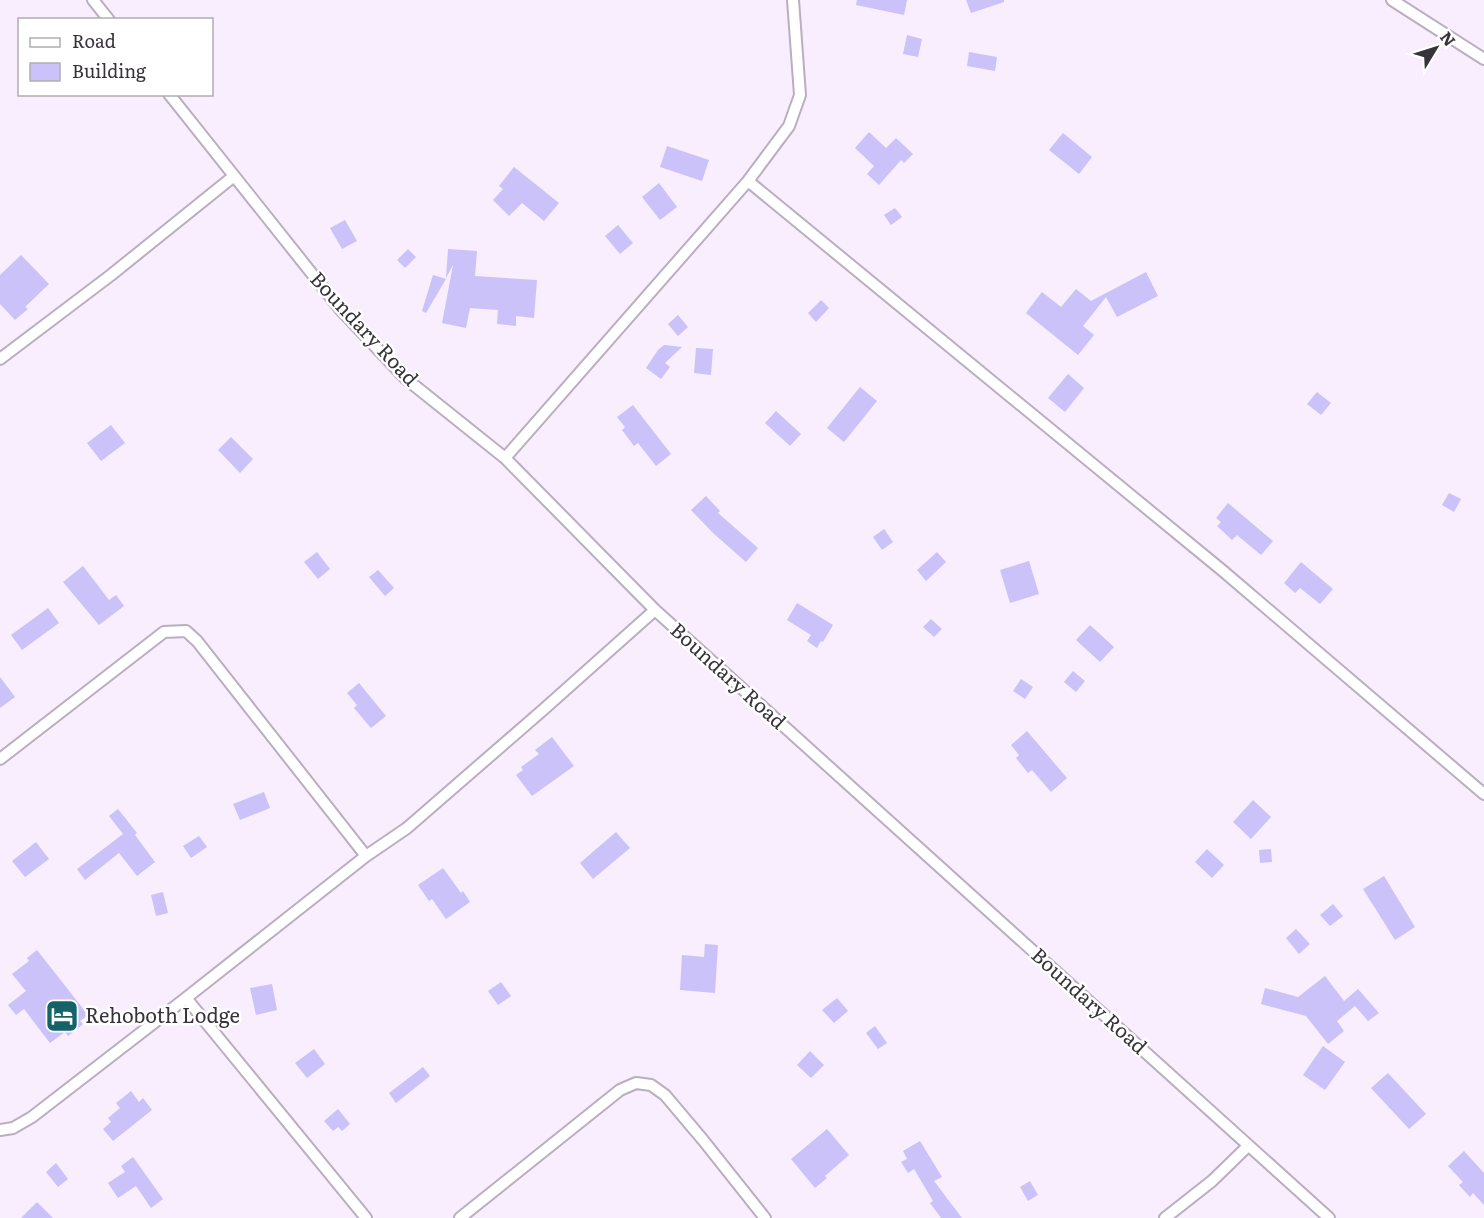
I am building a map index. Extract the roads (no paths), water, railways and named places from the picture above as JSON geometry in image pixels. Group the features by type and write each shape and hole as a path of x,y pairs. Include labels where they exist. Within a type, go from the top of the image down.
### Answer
{"street":[{"path":"93,0 107,18"},
{"path":"505,458 748,180 789,126 800,95 793,0"},
{"path":"1392,0 1484,58"},
{"name":"Boundary Road","path":"171,96 340,309 405,378 505,458 655,610 1329,1218"},
{"path":"0,359 111,275 234,176"},
{"path":"748,180 1223,571 1484,795"},
{"path":"0,1130 13,1128 32,1117 366,856 407,828 655,610"},
{"path":"0,759 164,632 186,631 197,641 366,856"},
{"path":"186,998 366,1218"},
{"path":"460,1218 620,1090 636,1083 651,1085 665,1095 765,1218"},
{"path":"1165,1218 1212,1181 1248,1146"}],"place":[{"name":"Rehoboth Lodge","path":"62,1016"}]}
